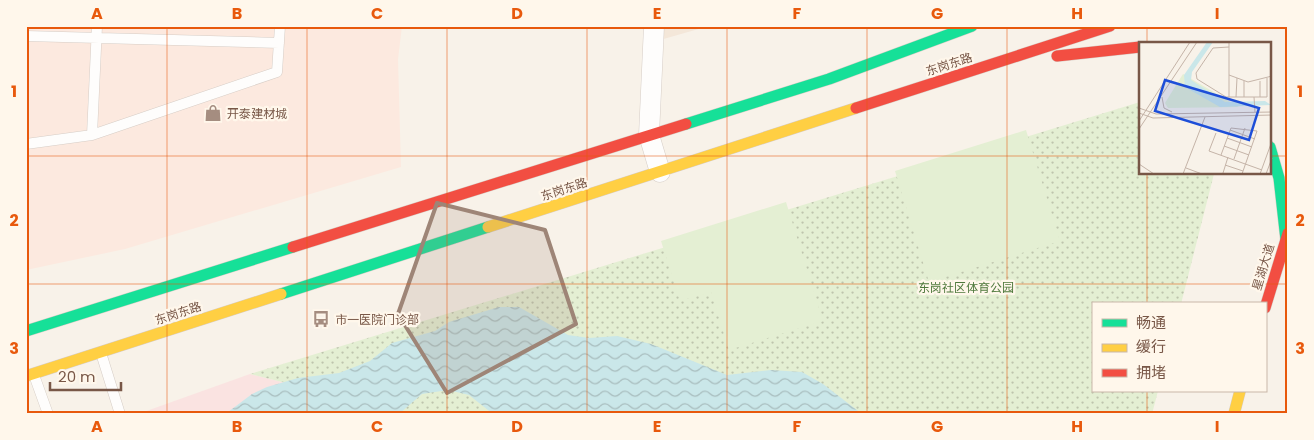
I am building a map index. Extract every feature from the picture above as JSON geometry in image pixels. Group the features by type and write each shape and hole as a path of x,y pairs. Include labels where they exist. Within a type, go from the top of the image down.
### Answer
{"main road":[{"name":"东岗东路","path":"26,331 829,79 972,26"},
{"name":"东岗东路","path":"30,375 1110,26"},
{"path":"1001,62 1139,47"},
{"path":"1272,154 1279,178 1287,237"},
{"name":"星湖大道","path":"1266,305 1287,237"},
{"path":"1234,414 1240,392"}],"street":[{"path":"654,26 649,135 660,172"}],"lane":[{"path":"92,135 97,26"},
{"path":"26,144 92,135 277,72 280,26"},
{"path":"26,36 279,44"},
{"path":"101,353 120,414"},
{"path":"30,375 48,414"}],"highlighted area":[{"path":"437,203 545,230 576,324 447,393 398,314"}],"shaded area":[{"name":"开泰建材城","path":"26,26 402,26 398,59 401,167 125,249 26,270"},
{"path":"654,26 709,26 653,42"},
{"path":"250,374 410,414 138,414"}],"green space":[{"name":"东岗社区体育公园","path":"1139,102 1139,175 1214,175 1182,302 1092,302 1092,392 1158,392 1152,414 410,414 250,374"},
{"path":"1026,130 1060,241 929,282 895,171"},
{"path":"786,202 823,321 729,350 711,292 680,301 661,241"}],"water":[{"path":"499,307 519,307 568,335 589,338 617,336 651,344 727,375 771,370 802,372 823,384 862,414 493,414 469,395 448,390 422,394 399,414 223,414 252,394 267,387 298,378 339,373 370,361 392,343 435,331 449,322"},
{"path":"972,410 1003,412 1006,414 953,414"}],"traffic: fast":[{"path":"686,124 829,79 972,26"},
{"path":"1272,154 1279,178 1286,240"},
{"path":"281,294 488,227"},
{"path":"26,331 293,247"}],"traffic: slow":[{"path":"488,227 856,108"},
{"path":"26,376 281,294"},
{"path":"1234,414 1240,392"}],"traffic: jam":[{"path":"856,108 1110,26"},
{"path":"1057,56 1139,47"},
{"path":"293,247 686,124"},
{"path":"1266,305 1288,233"}],"place":[{"name":"开泰建材城","path":"213,113"},
{"name":"市一医院门诊部","path":"321,319"}]}
